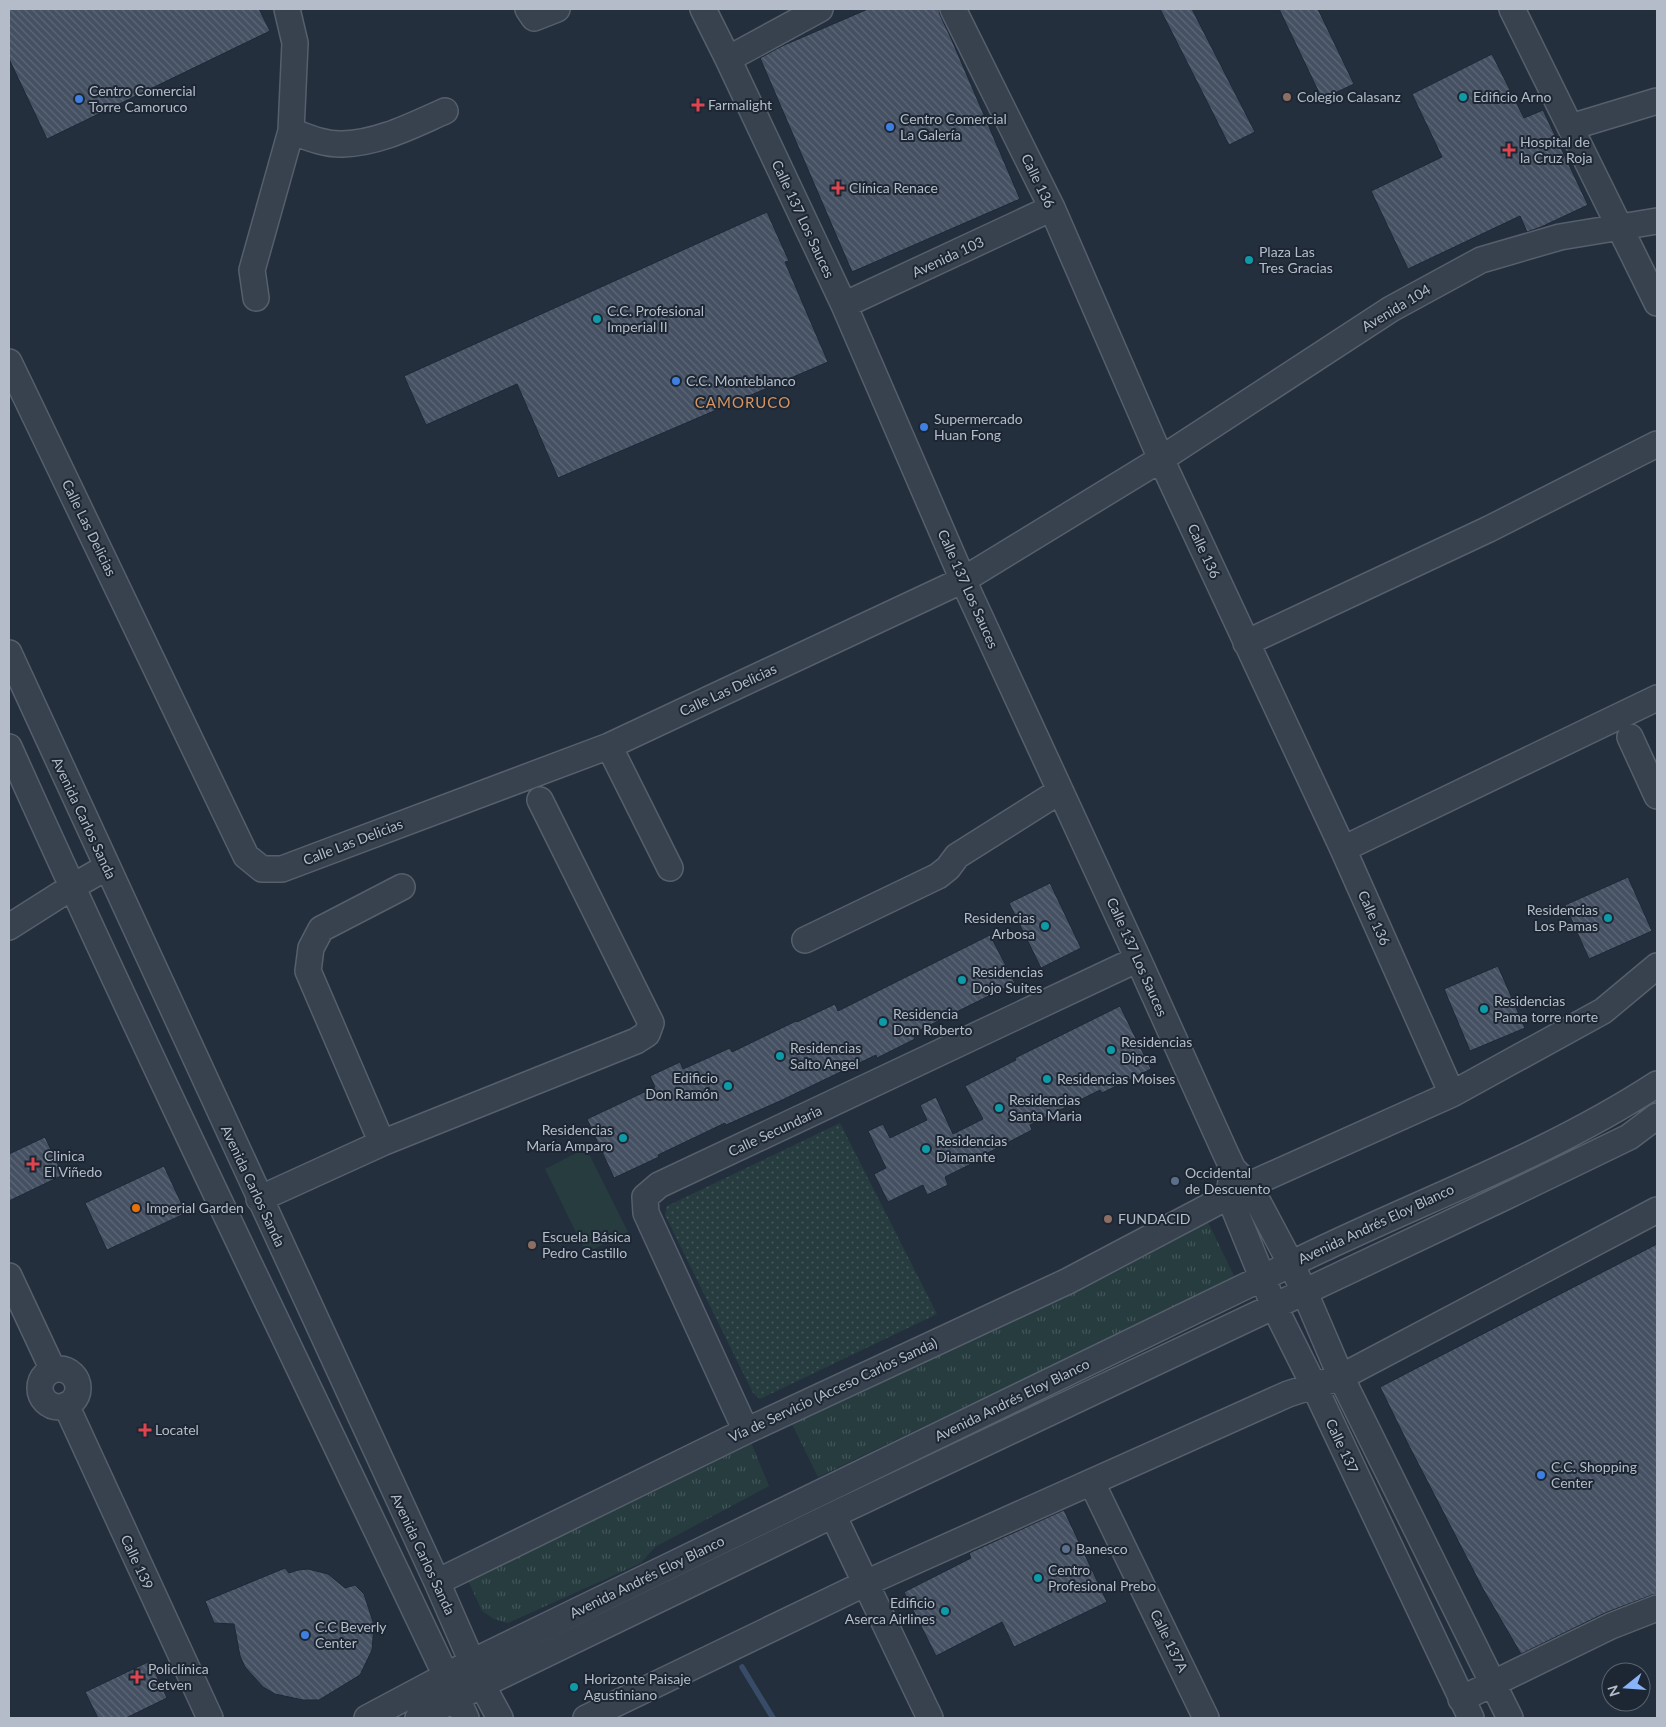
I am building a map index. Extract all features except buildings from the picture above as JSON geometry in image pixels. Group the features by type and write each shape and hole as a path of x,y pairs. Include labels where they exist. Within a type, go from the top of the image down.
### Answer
{"street":[{"path":"256,298 252,270 291,131 295,43 287,9"},
{"path":"528,9 534,18 557,9"},
{"name":"Calle 137 Los Sauces","path":"702,9 728,59 844,305 963,580 1138,959 1237,1183"},
{"path":"728,59 820,9"},
{"name":"Calle 136","path":"954,9 1052,208 1161,459 1343,849 1452,1094"},
{"path":"1512,9 1657,302"},
{"path":"1571,127 1657,101"},
{"path":"291,131 314,140 342,144 365,142 395,132 445,111"},
{"name":"Avenida 103","path":"844,305 1052,208"},
{"name":"Avenida 104","path":"963,580 1161,459 1392,309 1481,260 1560,237 1657,221"},
{"name":"Calle Las Delicias","path":"9,362 246,856 262,869 282,869 609,746 963,580"},
{"path":"1246,643 1489,529 1657,444"},
{"name":"Avenida Carlos Sanda","path":"9,653 437,1582 482,1685 500,1718"},
{"path":"1343,849 1657,698"},
{"path":"1630,737 1657,796"},
{"path":"9,746 72,887 456,1698"},
{"path":"609,746 670,868"},
{"path":"805,940 938,876 948,868 957,856 1060,791"},
{"path":"259,1199 382,1143 647,1034 651,1023 540,800"},
{"path":"9,927 107,867"},
{"path":"382,1143 308,971 311,948 321,929 402,887"},
{"name":"Calle Secundaria","path":"746,1430 646,1213 645,1197 659,1186 1138,959"},
{"name":"Vía de Servicio (Acceso Carlos Sanda)","path":"437,1582 746,1430 1068,1280 1237,1183 1452,1094 1603,1012 1657,966"},
{"name":"Avenida Andrés Eloy Blanco","path":"456,1698 472,1662 1291,1264 1540,1149 1616,1111 1657,1084"},
{"name":"Avenida Andrés Eloy Blanco","path":"418,1718 482,1685 833,1515 1305,1293 1629,1137 1657,1116"},
{"path":"1237,1183 1291,1264 1341,1377 1494,1682 1510,1718"},
{"name":"Calle 137","path":"1237,1183 1262,1278 1274,1306 1314,1386 1466,1708"},
{"path":"586,1718 866,1583 1288,1394 1341,1377 1657,1210"},
{"name":"Calle 139","path":"9,1276 53,1370 67,1370 76,1379 78,1392 71,1402 66,1405 210,1718"},
{"name":"Calle 137A","path":"1092,1483 1206,1718"},
{"path":"833,1515 930,1718"},
{"path":"1466,1708 1494,1682 1611,1626 1657,1608"},
{"name":"Avenida Andrés Eloy Blanco","path":"367,1718 456,1698"}],"green space":[{"path":"840,1123 937,1314 760,1399 753,1393 665,1215 667,1206"},
{"path":"586,1148 628,1232 586,1253 545,1169"},
{"path":"1208,1222 1235,1278 818,1477 790,1420"},
{"path":"750,1440 769,1486 655,1547 641,1563 508,1623 494,1619 482,1611 466,1576"}],"waterway":[{"path":"742,1667 773,1718"}],"place":[{"name":"Colegio Calasanz","path":"1287,97"},
{"name":"Edificio Arno","path":"1463,97"},
{"name":"Centro Comercial Torre Camoruco","path":"79,99"},
{"name":"Farmalight","path":"698,105"},
{"name":"Centro Comercial La Galería","path":"890,127"},
{"name":"Hospital de la Cruz Roja","path":"1509,150"},
{"name":"Clínica Renace","path":"838,188"},
{"name":"Plaza Las Tres Gracias","path":"1249,260"},
{"name":"C.C. Profesional Imperial II","path":"597,319"},
{"name":"C.C. Monteblanco","path":"676,381"},
{"name":"Supermercado Huan Fong","path":"924,427"},
{"name":"Residencias Los Pamas","path":"1608,918"},
{"name":"Residencias Arbosa","path":"1045,926"},
{"name":"Residencias Dojo Suites","path":"962,980"},
{"name":"Residencias Pama torre norte","path":"1484,1009"},
{"name":"Residencia Don Roberto","path":"883,1022"},
{"name":"Residencias Dipca","path":"1111,1050"},
{"name":"Residencias Salto Angel","path":"780,1056"},
{"name":"Residencias Moises","path":"1047,1079"},
{"name":"Edificio Don Ramón","path":"728,1086"},
{"name":"Residencias Santa Maria","path":"999,1108"},
{"name":"Residencias María Amparo","path":"623,1138"},
{"name":"Residencias Diamante","path":"926,1149"},
{"name":"Clinica El Viñedo","path":"33,1164"},
{"name":"Occidental de Descuento","path":"1175,1181"},
{"name":"Imperial Garden","path":"136,1208"},
{"name":"FUNDACID","path":"1108,1219"},
{"name":"Escuela Básica Pedro Castillo","path":"532,1245"},
{"name":"Locatel","path":"145,1430"},
{"name":"C.C. Shopping Center","path":"1541,1475"},
{"name":"Banesco","path":"1066,1549"},
{"name":"Centro Profesional Prebo","path":"1038,1578"},
{"name":"Edificio Aserca Airlines","path":"945,1611"},
{"name":"C.C Beverly Center","path":"305,1635"},
{"name":"Policlínica Cetven","path":"137,1677"},
{"name":"Horizonte Paisaje Agustiniano","path":"574,1687"}],"district":[{"name":"CAMORUCO","path":"743,403"}]}
